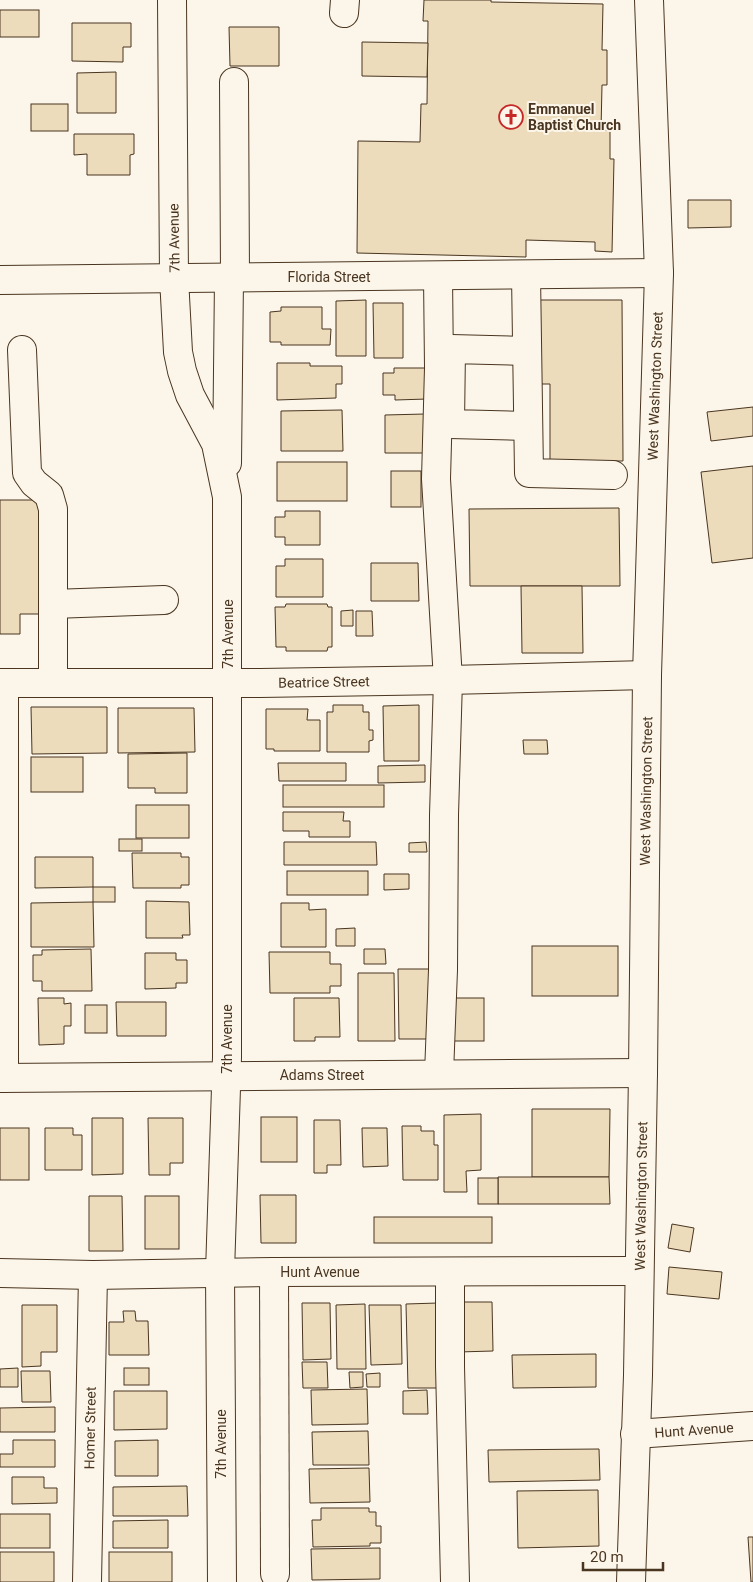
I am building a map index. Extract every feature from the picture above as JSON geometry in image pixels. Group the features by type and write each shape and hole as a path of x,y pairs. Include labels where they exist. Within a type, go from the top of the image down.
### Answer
{"street":[{"name":"7th Avenue","path":"172,0 174,278 178,352 190,395 216,444 227,497"},
{"name":"West Washington Street","path":"631,1582 643,1073 647,675 659,273 649,0"},
{"name":"7th Avenue","path":"222,1582 220,1272 227,1075 227,497 234,82"},
{"name":"Florida Street","path":"0,280 659,273"},
{"path":"526,275 529,473 613,475"},
{"path":"438,276 439,368 436,479 448,680 444,815 443,970 439,1074"},
{"path":"527,351 451,349 450,424 528,426"},
{"path":"22,350 27,472 34,483 49,495 53,509 53,683"},
{"path":"53,604 164,600"},
{"name":"Beatrice Street","path":"2,683 228,683 647,675"},
{"path":"2,683 2,1078"},
{"name":"Adams Street","path":"2,1078 643,1073"},
{"path":"274,1272 275,1574"},
{"path":"450,1272 450,1366 455,1582"},
{"name":"Hunt Avenue","path":"0,1274 639,1272"},
{"name":"Homer Street","path":"87,1582 92,1275"},
{"name":"Hunt Avenue","path":"635,1434 753,1426"}],"building":[{"name":"Emmanuel Baptist Church","path":"424,0 603,4 602,50 607,50 607,85 602,85 601,130 610,130 610,159 614,159 612,252 595,251 595,242 526,240 526,257 357,253 358,141 420,142 421,104 427,104 428,21 423,21"},
{"path":"0,10 39,10 39,37 0,37"},
{"path":"72,23 131,23 131,47 123,47 123,62 72,61"},
{"path":"229,27 279,27 279,66 230,66"},
{"path":"362,42 428,43 427,77 362,76"},
{"path":"116,72 116,113 77,113 77,73"},
{"path":"31,104 68,104 68,131 31,131"},
{"path":"74,134 134,134 134,154 130,155 130,175 87,175 87,154 74,155"},
{"path":"688,200 731,200 731,227 688,228"},
{"path":"366,300 366,356 336,356 336,301"},
{"path":"539,300 622,300 623,461 550,461 550,384 540,384"},
{"path":"373,303 403,303 403,358 374,358"},
{"path":"281,307 322,307 322,329 331,329 330,345 281,345 281,342 270,342 270,312 281,311"},
{"path":"277,363 310,363 310,366 342,366 342,384 336,384 336,398 277,400"},
{"path":"394,368 426,368 427,399 395,400 395,395 383,395 383,373 394,373"},
{"path":"753,407 753,436 711,441 707,412"},
{"path":"342,410 343,451 281,451 281,411"},
{"path":"425,414 425,453 385,453 385,415"},
{"path":"277,462 347,462 347,501 277,501"},
{"path":"753,466 753,558 712,563 701,472"},
{"path":"391,471 421,471 421,507 391,507"},
{"path":"0,500 40,500 41,614 20,614 20,634 0,634"},
{"path":"619,508 620,586 470,586 469,509"},
{"path":"285,511 320,511 320,545 285,545 285,537 275,537 275,517 285,517"},
{"path":"285,559 323,559 323,597 276,597 276,566 285,566"},
{"path":"371,563 418,563 419,601 371,601"},
{"path":"521,586 582,586 583,653 522,653"},
{"path":"286,604 327,604 328,607 332,607 332,647 328,647 327,651 286,651 286,647 276,647 275,607 285,607"},
{"path":"353,610 353,626 341,626 341,611"},
{"path":"356,611 372,611 373,636 356,636"},
{"path":"333,705 363,705 363,712 369,712 369,730 373,730 373,740 369,741 369,752 327,752 327,712 333,712"},
{"path":"419,705 419,761 384,761 383,706"},
{"path":"31,707 107,707 107,753 32,754"},
{"path":"118,708 194,708 195,752 118,753"},
{"path":"266,709 308,709 307,720 320,720 320,751 274,751 274,749 266,749"},
{"path":"523,740 547,740 548,754 524,754"},
{"path":"187,753 187,793 155,793 155,788 128,788 128,754"},
{"path":"31,757 83,757 83,792 31,792"},
{"path":"278,763 346,763 346,781 279,781"},
{"path":"425,765 425,782 378,783 378,766"},
{"path":"283,785 384,785 384,807 283,807"},
{"path":"136,805 189,805 189,838 136,838"},
{"path":"283,812 344,812 343,821 350,821 350,837 309,837 309,831 283,831"},
{"path":"119,839 142,839 142,851 119,851"},
{"path":"284,842 376,842 377,865 284,865"},
{"path":"426,842 427,852 409,852 409,843"},
{"path":"132,853 181,853 181,857 189,857 189,885 181,885 181,888 133,888"},
{"path":"35,857 93,857 93,887 35,888"},
{"path":"287,871 368,871 368,895 287,895"},
{"path":"384,874 409,874 409,889 384,890"},
{"path":"93,887 115,887 115,902 93,902"},
{"path":"146,901 189,902 190,935 182,935 183,938 146,938"},
{"path":"93,902 94,947 31,947 31,903"},
{"path":"281,903 309,903 309,910 326,909 326,947 281,947"},
{"path":"355,928 355,946 336,946 336,929"},
{"path":"532,946 618,946 618,996 532,996"},
{"path":"91,949 92,991 42,991 42,981 33,981 33,955 42,955 42,950"},
{"path":"364,949 385,949 386,964 364,964"},
{"path":"269,952 330,952 330,964 341,964 341,986 330,986 330,993 270,993"},
{"path":"145,953 176,953 176,960 187,960 187,983 176,983 176,988 145,989"},
{"path":"398,969 430,969 430,1039 399,1039"},
{"path":"358,973 394,973 395,1041 358,1041"},
{"path":"38,998 64,998 64,1004 71,1003 71,1026 64,1026 64,1044 39,1045"},
{"path":"294,998 339,998 340,1037 315,1037 315,1041 294,1041"},
{"path":"448,998 484,998 484,1041 448,1041"},
{"path":"116,1002 166,1002 166,1036 117,1036"},
{"path":"85,1005 107,1005 107,1033 85,1033"},
{"path":"532,1109 610,1109 609,1177 532,1177"},
{"path":"481,1114 481,1170 466,1171 467,1192 444,1192 444,1115"},
{"path":"261,1117 297,1117 297,1162 261,1162"},
{"path":"92,1118 123,1118 123,1174 92,1175"},
{"path":"148,1118 183,1118 183,1163 170,1163 170,1175 149,1175"},
{"path":"314,1120 340,1120 341,1165 327,1165 327,1173 314,1173"},
{"path":"402,1126 421,1126 421,1131 434,1131 434,1145 438,1145 438,1180 403,1180"},
{"path":"0,1128 29,1128 29,1180 0,1180"},
{"path":"45,1128 73,1128 73,1135 82,1135 82,1170 45,1170"},
{"path":"362,1128 387,1128 388,1166 363,1167"},
{"path":"498,1177 609,1177 610,1204 498,1204"},
{"path":"478,1178 498,1178 498,1204 478,1204"},
{"path":"260,1195 296,1195 296,1243 261,1243"},
{"path":"89,1196 122,1196 123,1251 89,1251"},
{"path":"145,1196 179,1196 179,1249 145,1249"},
{"path":"374,1217 492,1217 492,1243 374,1243"},
{"path":"672,1224 694,1228 690,1252 668,1248"},
{"path":"669,1267 722,1272 719,1299 667,1294"},
{"path":"457,1302 492,1302 493,1351 458,1352"},
{"path":"302,1303 330,1303 331,1359 303,1360"},
{"path":"438,1303 440,1388 408,1388 406,1304"},
{"path":"365,1304 366,1369 337,1369 336,1305"},
{"path":"22,1305 57,1305 57,1352 41,1352 41,1366 22,1367"},
{"path":"369,1305 401,1305 402,1364 371,1365"},
{"path":"123,1311 135,1311 136,1321 148,1321 149,1355 109,1355 109,1322 124,1322"},
{"path":"596,1354 596,1387 513,1388 512,1355"},
{"path":"302,1362 327,1362 328,1388 303,1388"},
{"path":"18,1368 18,1387 0,1387 0,1369"},
{"path":"124,1368 149,1368 149,1385 124,1385"},
{"path":"21,1371 50,1371 51,1402 22,1402"},
{"path":"349,1372 363,1372 363,1387 350,1388"},
{"path":"380,1373 380,1387 367,1387 366,1374"},
{"path":"367,1389 368,1424 312,1425 311,1390"},
{"path":"427,1390 428,1414 403,1414 403,1391"},
{"path":"114,1391 167,1391 167,1429 114,1430"},
{"path":"55,1407 55,1432 0,1432 0,1408"},
{"path":"368,1431 369,1465 313,1465 312,1432"},
{"path":"13,1440 55,1440 55,1467 0,1467 0,1454 13,1454"},
{"path":"158,1440 158,1476 115,1476 115,1441"},
{"path":"599,1449 600,1480 489,1482 488,1450"},
{"path":"369,1468 370,1502 310,1503 309,1469"},
{"path":"12,1477 44,1477 44,1488 57,1488 57,1503 12,1504"},
{"path":"187,1486 188,1516 113,1516 113,1487"},
{"path":"598,1490 599,1546 518,1548 517,1491"},
{"path":"321,1508 369,1508 369,1512 376,1512 376,1526 381,1526 381,1543 370,1543 370,1546 313,1547 312,1520 321,1520"},
{"path":"0,1514 50,1514 50,1548 0,1548"},
{"path":"168,1520 168,1548 113,1548 113,1521"},
{"path":"748,1537 753,1537 753,1582 751,1582"},
{"path":"380,1548 380,1579 312,1580 311,1549"},
{"path":"0,1552 54,1552 54,1582 0,1582"},
{"path":"109,1552 172,1552 172,1582 109,1582"}],"place":[{"name":"Emmanuel Baptist Church","path":"511,117"}]}
